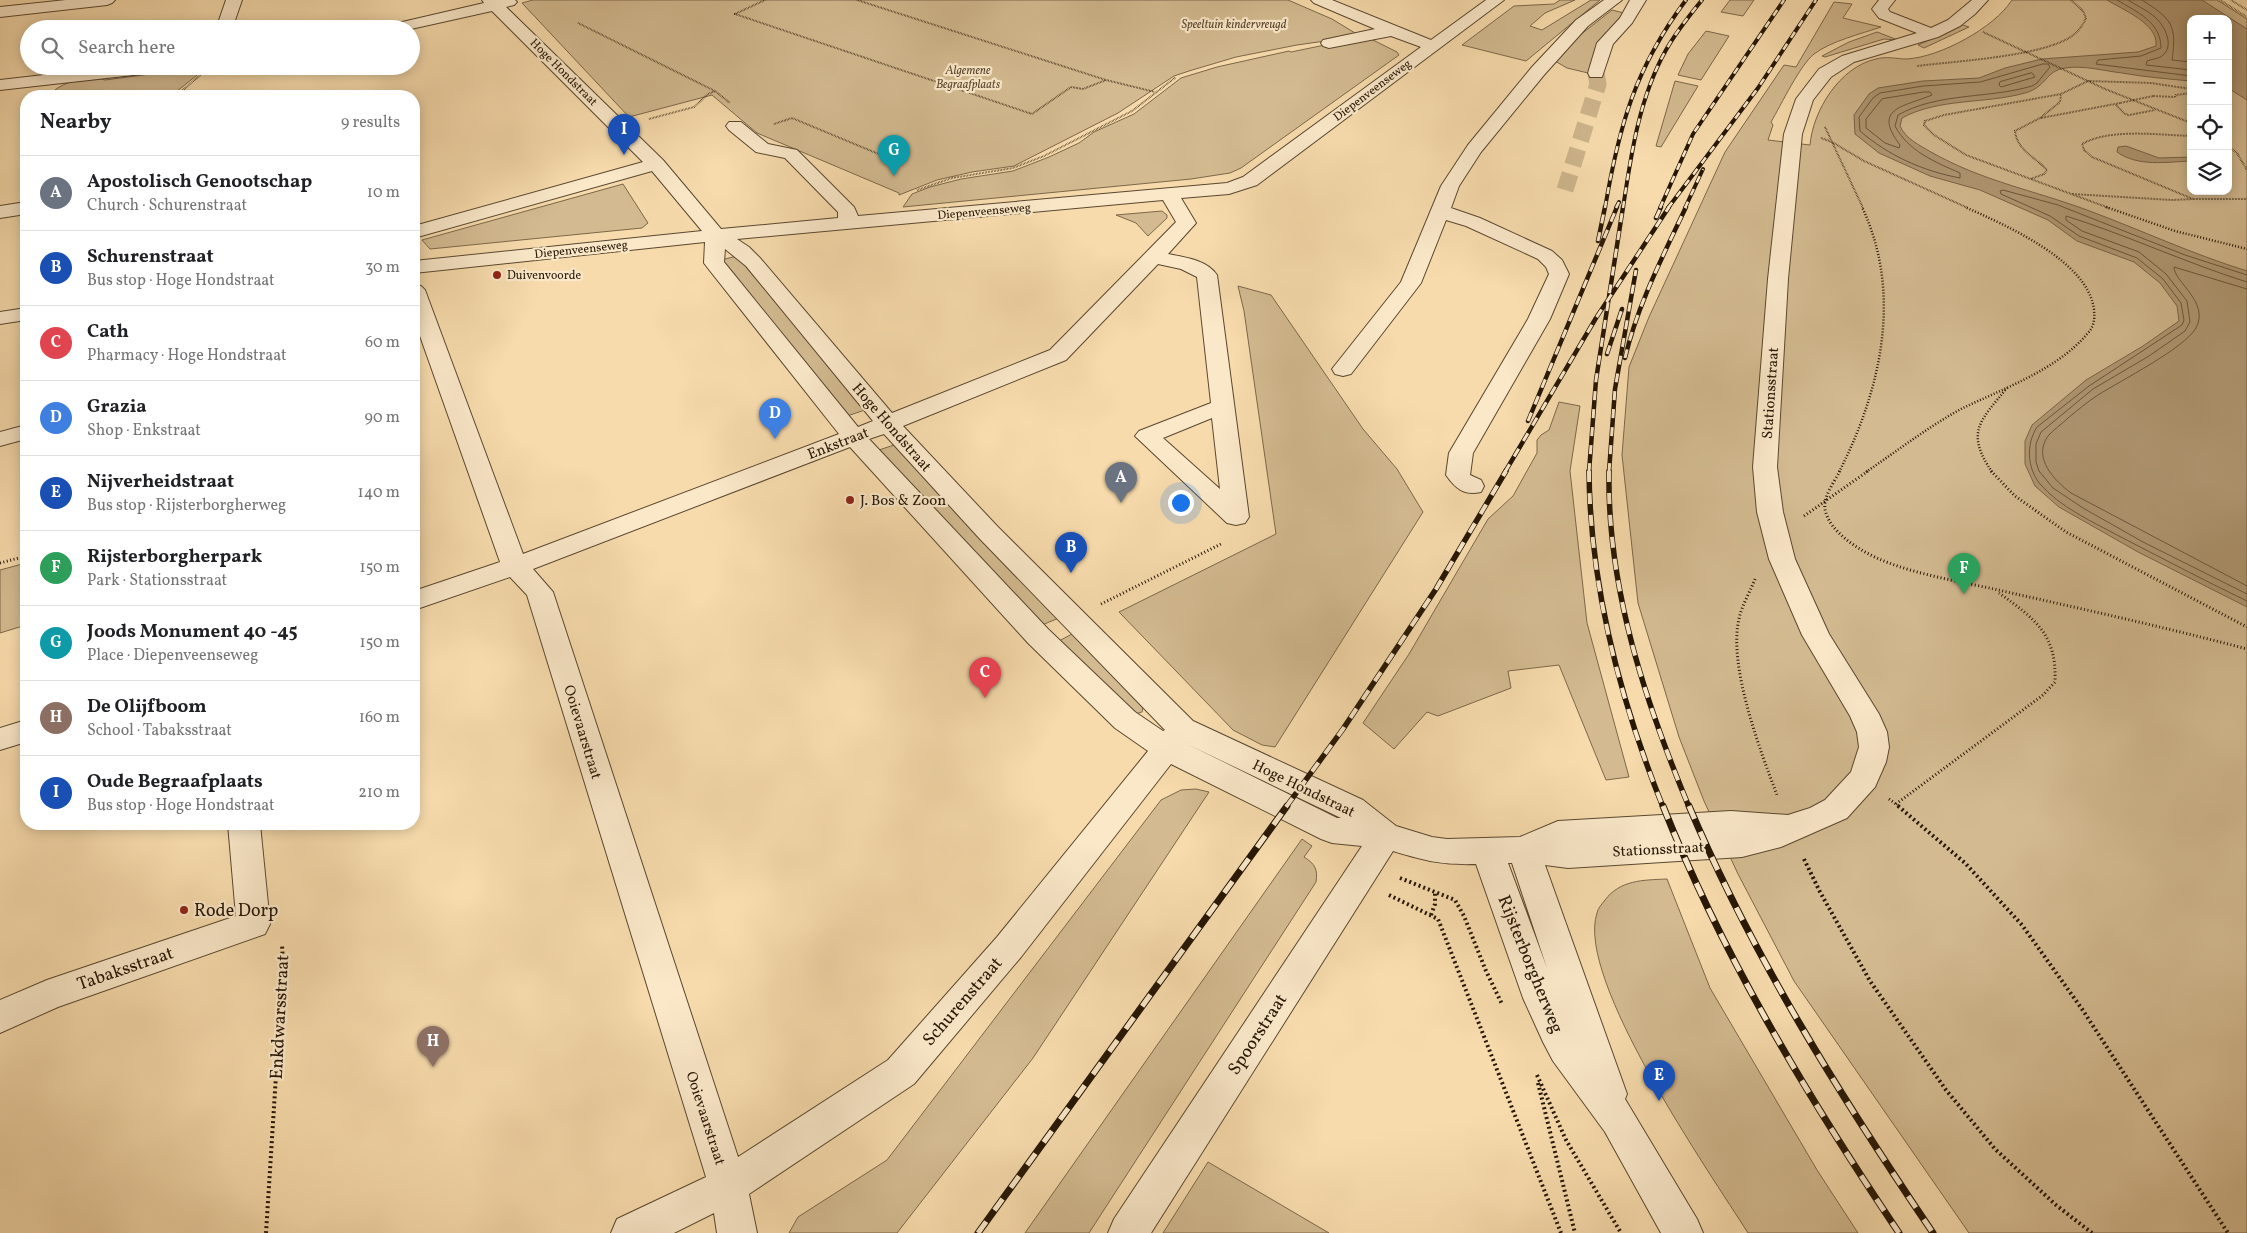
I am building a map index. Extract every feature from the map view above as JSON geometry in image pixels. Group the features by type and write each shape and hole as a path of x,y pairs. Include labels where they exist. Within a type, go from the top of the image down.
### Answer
{"street":[{"path":"0,12 107,0"},
{"path":"227,20 234,0"},
{"path":"420,22 493,3 517,0"},
{"path":"1319,0 1392,32 1432,46"},
{"name":"Diepenveenseweg","path":"420,266 716,235 1229,188 1250,181 1496,0"},
{"path":"1343,369 1411,283 1450,186 1474,149 1538,71 1582,23 1614,0"},
{"path":"1596,73 1605,42 1626,20 1638,0"},
{"path":"1887,0 1880,9 1884,15 1932,34"},
{"name":"Stationsstraat","path":"1386,836 1432,850 1447,852 1523,850 1568,855 1742,844 1770,838 1789,828 1821,817 1836,809 1864,779 1874,746 1872,732 1864,714 1816,635 1782,559 1770,512 1765,467 1778,279 1793,134 1805,99 1825,73 1848,59 1932,34 1970,11 1980,0"},
{"name":"Hoge Hondstraat","path":"493,3 656,164 716,235 742,251 753,262 888,424 989,533 1072,618 1174,738"},
{"path":"1329,43 1392,32"},
{"path":"1,85 90,75"},
{"path":"1,85 30,90"},
{"path":"735,126 762,148 790,154 848,211 849,223"},
{"path":"420,230 656,164"},
{"name":"Enkstraat","path":"420,599 515,566 854,438 1058,355 1186,223 1170,194"},
{"path":"0,212 20,209"},
{"path":"1440,211 1473,222 1545,255 1555,264 1559,274 1539,319 1461,453 1458,475 1463,482 1472,486"},
{"name":"Hoge Hondstraat","path":"716,235 714,263 854,438 1038,636 1125,720 1174,738 1332,830 1386,836"},
{"path":"1154,257 1186,264 1207,275 1236,517"},
{"name":"Ooievaarstraat","path":"420,306 515,566 539,592 728,1186"},
{"path":"0,318 20,315"},
{"path":"1223,406 1147,436 1236,517"},
{"path":"0,439 20,434"},
{"path":"0,740 20,733"},
{"name":"Schurenstraat","path":"631,1233 728,1186 901,1072 1009,947 1174,738"},
{"path":"245,830 253,924"},
{"name":"Spoorstraat","path":"1128,1233 1373,878 1386,836"},
{"name":"Rijsterborgherweg","path":"1523,850 1618,1120"},
{"name":"Rijsterborgherweg","path":"1488,852 1538,990 1556,1031 1566,1049 1618,1120 1683,1233"},
{"name":"Tabaksstraat","path":"0,1017 47,995 253,924"},
{"path":"728,1186 737,1233"}],"path":[{"path":"766,0 735,14 1032,114 1071,87 1083,89 1106,80"},
{"path":"857,0 1106,80 1156,93"},
{"path":"1910,66 2024,51 2060,42 2078,32 2086,18 2083,11 2071,0"},
{"path":"2220,0 2247,17"},
{"path":"2232,0 2247,10"},
{"path":"578,23 715,91 731,104"},
{"path":"1982,31 2088,81 2187,121"},
{"path":"183,90 200,75"},
{"path":"910,194 918,189 952,178 1013,168 1044,156 1132,111 1176,78"},
{"path":"2187,90 2151,83 2113,84 2088,81 2061,94 1944,114 1925,121 1924,125 1932,134 1952,147 2030,180 2139,220 2230,246 2247,249"},
{"path":"620,127 694,107 708,94 715,91"},
{"path":"2040,118 2082,112 2153,96 2175,97 2187,92"},
{"path":"2030,180 2044,174 2047,170 2020,147 2015,137 2015,132 2040,118 2060,102 2061,94"},
{"path":"2115,105 2124,114 2129,115 2156,109"},
{"path":"769,126 792,118 881,156 893,164"},
{"path":"1825,126 1873,234 1884,288 1882,347 1872,395 1846,460 1825,500 1825,510 1835,528 1855,546 1880,559 1997,591 2124,618 2247,650"},
{"path":"2187,136 2113,135 2086,140 2082,144 2084,150 2092,156 2193,198"},
{"path":"1825,500 1948,416 2007,387 2064,355 2090,333 2095,319 2092,302 2086,289 2065,264 2036,242 1958,202 1862,160 1830,140"},
{"path":"2232,150 2244,163 2247,170"},
{"path":"2069,194 2162,200 2193,198 2247,199"},
{"path":"2007,387 1978,426 1977,435 1981,456 2001,483 2037,513 2063,530 2247,627"},
{"path":"1072,618 1238,536 1236,517"},
{"path":"0,563 20,558"},
{"path":"1782,559 1762,570 1753,582 1739,619 1737,653 1744,690 1760,750 1789,828 1820,892 1870,981 1946,1090 1995,1149 2056,1205 2092,1233"},
{"path":"1997,591 2022,610 2047,638 2055,657 2055,682 2044,695 1896,804 1958,855 2020,923 2056,971 2096,1030 2228,1233"},
{"path":"1373,878 1435,892 1455,900 1464,916 1486,971 1507,1014"},
{"path":"1373,878 1438,919 1561,1233"},
{"path":"1431,916 1435,904 1435,892"},
{"name":"Enkdwarsstraat","path":"253,924 280,928 284,965 266,1233"},
{"path":"1575,1233 1536,1073 1566,1140 1621,1233"}],"green space":[{"name":"Algemene Begraafplaats","path":"533,0 1288,0 1332,19 1360,36 1297,45 1236,57 1174,76 1118,113 1014,166 972,172 937,180 899,195 899,193 757,133 712,95 629,117 522,3"},
{"path":"1560,0 1575,0 1545,13 1530,26 1542,30 1591,0 1600,0 1526,61 1462,45 1514,6 1554,4"},
{"path":"1730,0 1754,0 1743,16 1721,12"},
{"path":"2012,0 2217,0 2247,19 2247,1233 1969,1233 1794,981 1738,874 1704,801 1679,737 1638,603 1622,455 1629,367 1649,317 1725,152 1784,65 1796,67 1834,2 1852,4 1843,18 1881,27 1829,45 1809,59 1771,122 1773,125 1768,140 1810,145 1812,132 1823,105 1840,80 1851,71 1880,58 1907,59 1935,53 1965,39 1993,21"},
{"path":"1612,10 1624,13 1599,43 1588,73 1567,68 1555,61 1557,53"},
{"path":"1963,25 1969,27 1924,48 1918,45"},
{"path":"1706,31 1729,36 1701,80 1678,75 1688,54"},
{"path":"1877,32 1898,40 1884,39 1825,57 1822,56 1849,42"},
{"path":"1371,39 1397,52 1399,55 1241,168 1230,173 1191,179 903,207 912,194 930,187 961,179 1013,171 1049,157 1079,143 1094,132 1134,114 1181,78 1217,67 1289,51 1349,40"},
{"path":"143,75 197,75 178,90 55,90 65,84 79,80 93,78 105,80"},
{"path":"1675,81 1698,86 1661,147 1656,146"},
{"path":"623,184 648,223 642,228 430,249 422,240"},
{"path":"1162,211 1167,215 1167,218 1148,236 1136,223 1116,215"},
{"path":"737,256 865,410 847,416 721,260"},
{"path":"1238,286 1271,295 1363,429 1397,469 1423,512 1275,747 1262,745 1233,730 1119,612 1276,534 1244,311"},
{"path":"1559,402 1580,406 1570,471 1587,623 1629,777 1606,780 1559,665 1508,671 1511,688 1438,716 1427,712 1394,749 1363,723 1409,654 1488,519 1513,496 1537,453 1537,440 1549,430"},
{"path":"894,445 1059,618 1042,625 876,451"},
{"path":"20,565 20,627 0,633 0,570"},
{"path":"1074,633 1143,707 1142,712 1135,714 1057,642"},
{"path":"1196,789 1209,792 1033,1058 897,1233 789,1233 798,1217 887,1160 1161,800 1181,790"},
{"path":"1302,839 1312,846 1304,857 1315,867 1317,874 1316,882 1089,1233 1025,1233"},
{"path":"1667,879 1710,988 1817,1170 1858,1233 1748,1233 1705,1167 1650,1075 1625,1027 1606,982 1596,943 1597,913 1600,906 1618,888 1633,882"},
{"path":"1208,1162 1329,1233 1163,1233"}],"water":[{"path":"2107,0 2202,0 2225,15 2187,15 2187,81 2087,68 2065,68 2053,72 2038,87 2025,93 1931,107 1902,118 1900,126 1909,138 1918,144 1950,162 1969,170 2087,210 2206,257 2247,271 2247,607 2138,552 2059,507 2035,486 2025,464 2025,441 2032,425 2086,380 2143,346 2179,321 2177,306 2160,283 2134,262 2077,241 2048,220 1980,190 1930,176 1879,153 1855,134 1854,115 1869,94 1878,88 1923,81 1979,78 2005,68 2042,59 2138,52 2156,46 2152,31 2139,18"},
{"path":"2232,19 2247,29 2247,100 2232,91"},
{"path":"2126,146 2159,158 2187,157 2187,161 2143,162 2125,157 2117,152 2118,147"}],"tunnel":[{"path":"1565,190 1598,84 1596,73"}],"railway":[{"path":"1605,208 1616,150 1632,99 1654,50 1668,25 1686,0"},
{"path":"1623,208 1637,127 1649,87 1670,43 1702,0"},
{"path":"1660,208 1693,134 1784,0"},
{"path":"1668,208 1758,88 1816,0"},
{"path":"1685,208 1703,169"},
{"path":"1616,208 1619,202"},
{"path":"1598,241 1605,207"},
{"path":"1528,421 1617,207"},
{"path":"1609,299 1623,207"},
{"path":"1656,218 1661,207"},
{"path":"1609,299 1669,207"},
{"path":"1625,358 1636,319 1686,207"},
{"path":"1609,472 1615,389 1636,270"},
{"path":"1505,472 1609,299"},
{"path":"1589,472 1596,380 1609,299"},
{"path":"1607,354 1622,309"},
{"path":"1286,807 1343,729 1436,589 1506,471"},
{"path":"1589,472 1595,558 1610,643 1633,726 1663,807"},
{"path":"1609,472 1610,515 1614,558 1632,643 1658,726 1689,807"},
{"path":"978,1233 1287,806"},
{"path":"1663,806 1687,862 1740,972 1801,1079 1899,1233"},
{"path":"1689,806 1741,917 1800,1025 1865,1130 1933,1233"}],"place":[{"name":"Oude Begraafplaats","path":"624,155"},
{"name":"Joods Monument 40 -45","path":"894,176"},
{"name":"Duivenvoorde","path":"497,275"},
{"name":"Grazia","path":"775,439"},
{"name":"J. Bos & Zoon","path":"850,500"},
{"name":"Apostolisch Genootschap","path":"1121,503"},
{"name":"Schurenstraat","path":"1071,573"},
{"name":"Rijsterborgherpark","path":"1964,594"},
{"name":"Cath","path":"985,698"},
{"name":"Rode Dorp","path":"184,910"},
{"name":"De Olijfboom","path":"433,1067"},
{"name":"Nijverheidstraat","path":"1659,1101"}],"park label":[{"name":"Speeltuin kindervreugd","path":"1234,24"}]}
